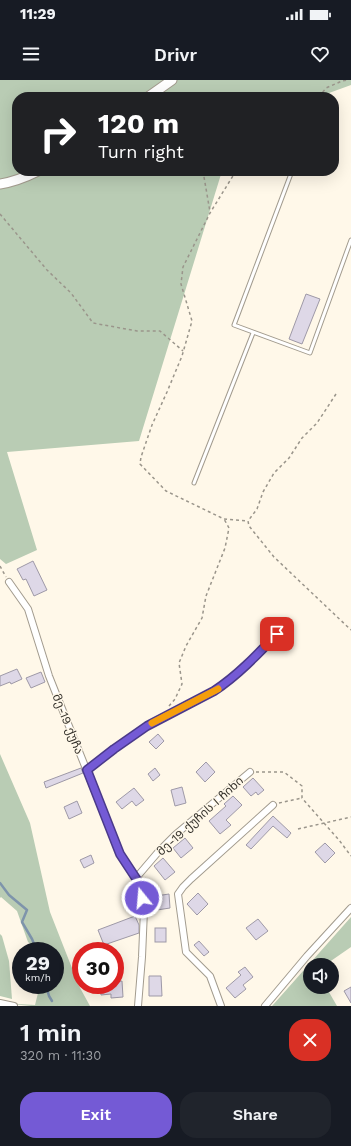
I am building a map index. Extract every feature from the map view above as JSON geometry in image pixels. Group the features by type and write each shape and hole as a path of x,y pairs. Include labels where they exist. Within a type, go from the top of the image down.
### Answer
{"street":[{"path":"155,92 172,80"},
{"path":"0,184 28,176"},
{"name":"მე-19 ქუჩა","path":"9,582 28,609 50,676 120,854 141,886 144,910 138,1006"},
{"path":"87,770 147,726 223,685 252,661 277,634"},
{"name":"მე-19 ქუჩის I ჩიხი","path":"136,878 175,835 250,772"},
{"path":"221,1006 210,976 186,952 178,894 191,879 273,806"},
{"path":"265,1006 307,956 351,908"},
{"path":"2,1005 14,1006"}],"lane":[{"path":"290,176 234,325 310,353 351,240"},
{"path":"194,483 253,333"}],"path":[{"path":"323,92 326,88 348,80"},
{"path":"204,176 210,213"},
{"path":"233,176 210,213 182,268 181,284 192,321 183,351 152,425 140,464 166,490 224,519 248,521"},
{"path":"0,214 47,270 71,293 93,323 137,331 160,331 183,351"},
{"path":"248,521 257,509 263,492 274,474 289,458 302,438 317,423 336,394"},
{"path":"166,710 175,699 182,684 179,663 186,646 202,618 206,596 225,548 229,528 224,519"},
{"path":"248,521 249,526 274,557 351,630"},
{"path":"0,566 9,582"},
{"path":"250,772 284,772 302,786 302,798 351,856"},
{"path":"273,806 302,798"},
{"path":"298,829 351,817"}],"green space":[{"path":"0,80 351,80 351,85 332,92 12,92 12,176 220,176 139,441 7,452 37,550 6,564 0,559"},
{"path":"0,754 30,823 50,912 62,942 28,942 17,911 1,897 0,898"},
{"path":"351,917 351,947 335,958 315,958"},
{"path":"0,934 2,936 9,961 12,999 0,996"},
{"path":"64,948 72,968 72,994 83,994 90,1006 31,1006 2,1003 35,1005 38,994 64,994"},
{"path":"303,971 303,994 330,994 337,1006 272,1006"}],"building":[{"path":"306,294 320,299 302,344 289,339"},
{"path":"33,561 47,590 34,596 26,579 23,580 17,569"},
{"path":"17,669 22,679 11,684 10,682 0,686 0,676"},
{"path":"41,672 45,682 31,688 26,678"},
{"path":"158,734 164,741 156,749 149,742"},
{"path":"206,762 215,772 205,782 196,772"},
{"path":"81,768 83,773 46,788 44,782"},
{"path":"155,768 160,775 153,781 148,774"},
{"path":"253,778 264,790 258,795 256,792 251,796 243,787"},
{"path":"182,787 186,803 175,806 171,790"},
{"path":"134,788 144,800 136,806 132,801 122,809 116,802"},
{"path":"233,796 242,805 226,820 231,825 220,834 209,821 226,806 224,804"},
{"path":"77,801 82,813 69,819 64,807"},
{"path":"273,816 291,833 287,838 273,826 251,849 246,845"},
{"path":"185,838 193,848 181,858 173,848"},
{"path":"325,843 335,853 325,863 315,852"},
{"path":"91,855 94,863 84,868 80,860"},
{"path":"163,858 175,872 165,880 154,866"},
{"path":"198,893 208,904 197,915 187,904"},
{"path":"169,894 170,908 157,910 156,896"},
{"path":"135,916 139,925 139,933 113,942 103,942 98,930"},
{"path":"258,919 268,931 256,940 246,928"},
{"path":"155,928 166,928 166,942 155,942"},
{"path":"199,941 209,952 204,956 194,945"},
{"path":"245,967 253,977 243,985 246,989 235,998 226,988 241,975 238,972"},
{"path":"149,976 161,976 162,996 149,996"},
{"path":"351,987 351,1003 344,991"},
{"path":"111,994 123,994 123,997 111,998"}],"waterway":[{"path":"0,883 9,895 27,910 22,922 33,942"},
{"path":"48,994 52,1001"}],"slow traffic":[{"path":"152,723 218,689"}],"route":[{"path":"142,898 141,886 120,854 87,770 147,726 223,685 252,661 277,634"}]}
